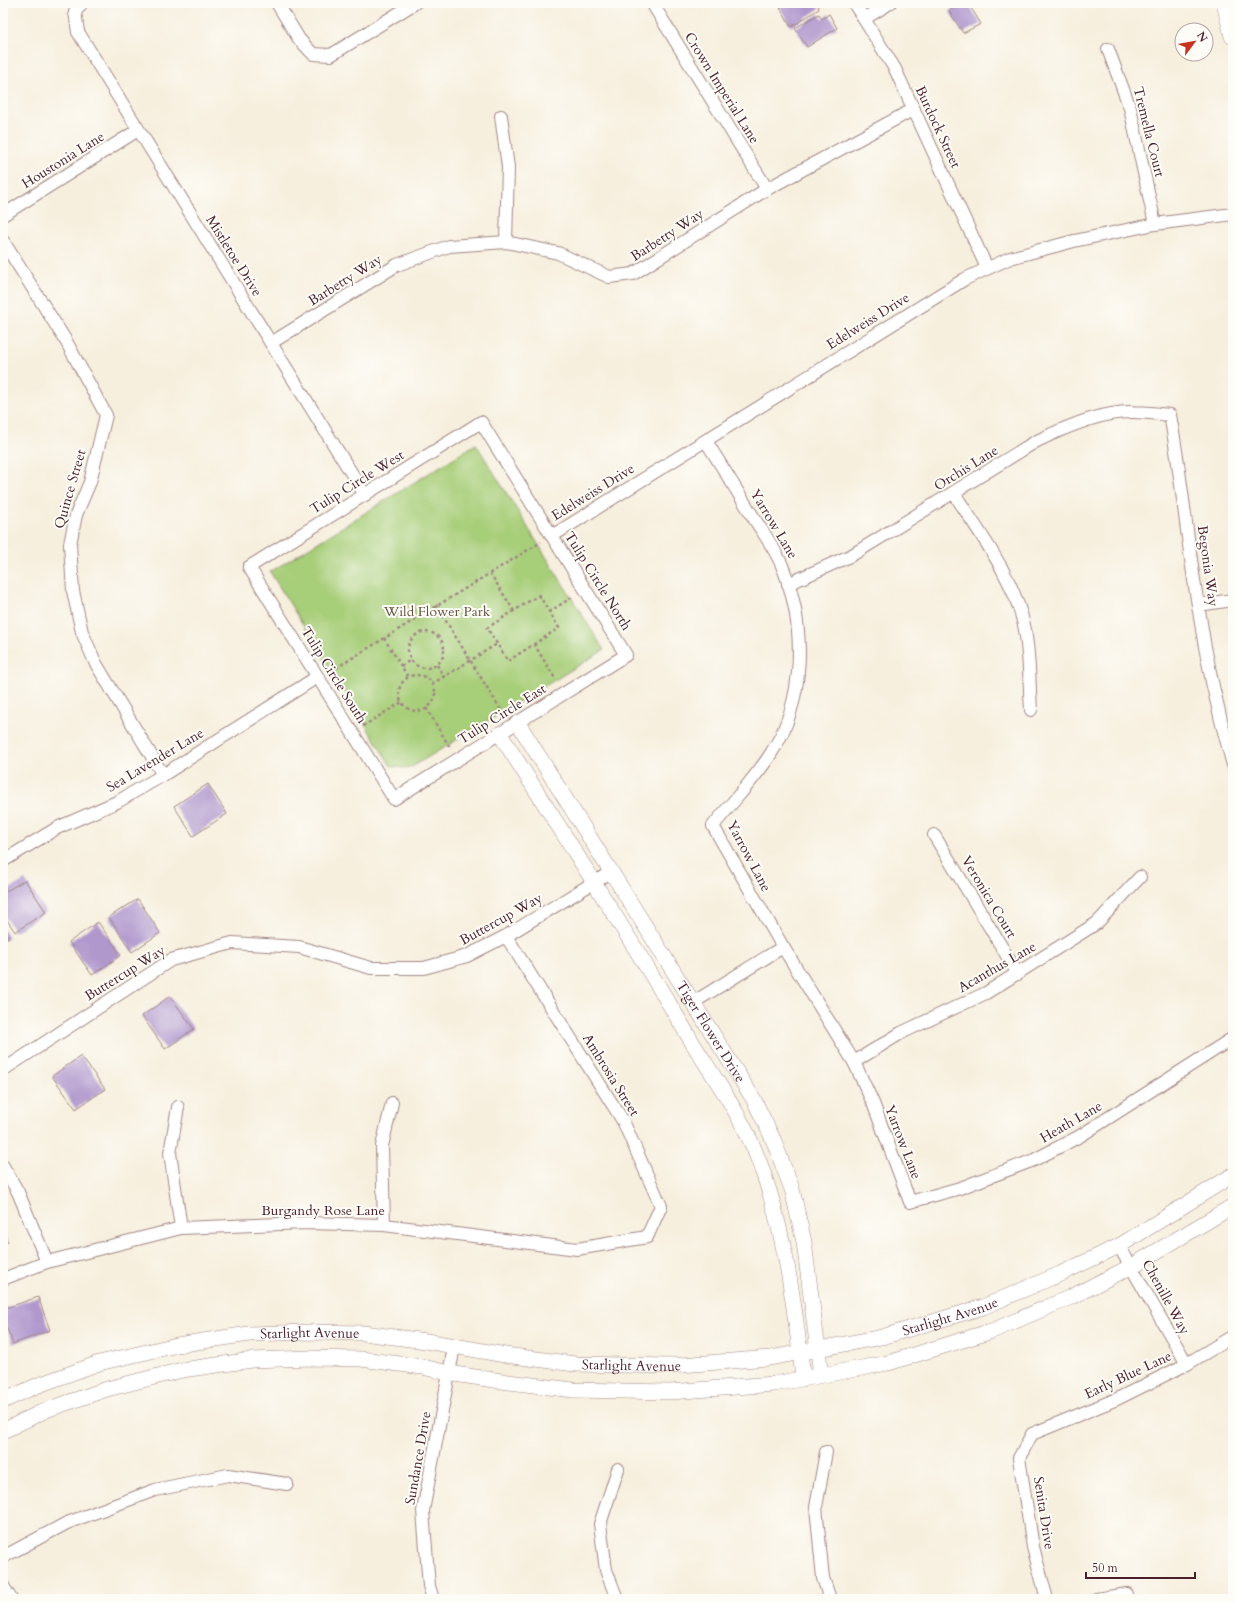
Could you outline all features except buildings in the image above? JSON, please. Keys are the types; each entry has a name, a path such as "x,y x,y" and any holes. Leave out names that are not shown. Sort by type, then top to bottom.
{"main road":[{"path":"1226,3 1233,36"}],"street":[{"name":"Mistletoe Drive","path":"82,3 75,12 78,32 365,495"},
{"path":"277,3 299,39 313,54 331,55 414,3"},
{"name":"Crown Imperial Lane","path":"652,3 767,188"},
{"name":"Burdock Street","path":"854,3 895,69 987,268"},
{"path":"864,19 890,3"},
{"name":"Tremella Court","path":"1108,49 1130,108 1155,224"},
{"name":"Barbetty Way","path":"271,343 397,265 449,246 506,242 558,253 609,277 633,274 767,188 914,109"},
{"path":"501,116 508,167 506,242"},
{"name":"Houstonia Lane","path":"3,215 138,130"},
{"name":"Edelweiss Drive","path":"552,536 965,278 1010,258 1074,241 1155,224 1233,214"},
{"name":"Quince Street","path":"3,241 66,341 106,415 90,482 76,515 70,544 73,591 82,632 95,662 163,775"},
{"name":"Orchis Lane","path":"788,584 852,555 1035,442 1065,428 1108,415 1132,412 1170,415"},
{"name":"Begonia Way","path":"1170,415 1180,467 1198,605 1222,725 1233,765"},
{"name":"Tulip Circle West","path":"249,566 481,422"},
{"name":"Tulip Circle North","path":"481,422 626,655"},
{"name":"Yarrow Lane","path":"706,440 783,567 795,612 799,639 798,676 786,725 771,755 713,826 783,947 854,1062 873,1103 910,1202"},
{"path":"954,493 998,562 1017,604 1024,625 1027,646 1031,710"},
{"name":"Tulip Circle South","path":"249,566 394,799"},
{"path":"1198,605 1233,600"},
{"name":"Tulip Circle East","path":"394,799 626,655"},
{"name":"Sea Lavender Lane","path":"4,857 57,828 116,802 163,775 317,677"},
{"name":"Tiger Flower Drive","path":"510,728 611,872 694,1002 754,1100 773,1139 792,1189 804,1242 821,1374"},
{"name":"Tiger Flower Drive","path":"510,728 593,882 738,1119 755,1151 769,1193 781,1238 795,1313 803,1378"},
{"name":"Veronica Court","path":"934,835 1018,974"},
{"name":"Buttercup Way","path":"3,1070 171,960 232,943 299,947 371,968 424,968 467,956 506,936 611,872"},
{"name":"Acanthus Lane","path":"854,1062 902,1033 986,993 1098,923 1140,877"},
{"name":"Ambrosia Street","path":"506,936 623,1121 661,1206 647,1237"},
{"path":"694,1002 783,947"},
{"name":"Heath Lane","path":"910,1202 960,1188 1034,1160 1080,1136 1233,1038"},
{"path":"384,1225 382,1146 392,1103"},
{"path":"178,1107 170,1152 181,1228"},
{"path":"3,1166 18,1192 47,1262"},
{"name":"Starlight Avenue","path":"3,1401 36,1386 99,1363 177,1344 249,1334 309,1332 363,1333 575,1364 669,1366 770,1358 882,1337 983,1306 1060,1274 1119,1246 1233,1175"},
{"name":"Starlight Avenue","path":"3,1430 46,1410 107,1389 182,1370 252,1360 310,1358 361,1360 422,1367 448,1374 573,1390 670,1392 774,1384 821,1374 888,1363 992,1331 1071,1297 1132,1266 1233,1206"},
{"name":"Burgandy Rose Lane","path":"3,1279 47,1262 181,1228 306,1223 384,1225 576,1249 647,1237"},
{"name":"Chenille Way","path":"1119,1246 1132,1266 1187,1364"},
{"name":"Early Blue Lane","path":"1032,1434 1116,1399 1187,1364 1233,1336"},
{"name":"Sundance Drive","path":"433,1599 429,1586 424,1511 454,1347"},
{"name":"Senita Drive","path":"1032,1434 1019,1458 1033,1547 1047,1599"},
{"path":"826,1452 816,1507 823,1578 830,1599"},
{"path":"617,1599 606,1570 600,1524 618,1469"},
{"path":"3,1557 67,1523 156,1490 228,1475 287,1484"},
{"path":"3,1586 11,1599"},
{"path":"1096,1599 1127,1594"}],"path":[{"path":"331,670 552,536"},
{"path":"490,573 514,611"},
{"path":"549,612 585,589"},
{"path":"539,596 559,628 508,661 487,628 514,611 539,596"},
{"path":"436,605 510,728"},
{"path":"422,632 428,632 439,636 445,648 442,660 437,665 427,669 421,668 411,660 408,650 412,638 422,632"},
{"path":"384,638 408,678"},
{"path":"432,684 497,644"},
{"path":"534,644 556,680"},
{"path":"401,666 411,660"},
{"path":"437,665 444,677"},
{"path":"421,675 432,684 434,699 426,708 414,710 409,709 402,702 399,690 401,684 408,678 421,675"},
{"path":"352,732 402,702"},
{"path":"426,708 457,759"}],"green space":[{"name":"Wild Flower Park","path":"476,444 604,650 412,767 403,768 391,766 270,572"}]}
